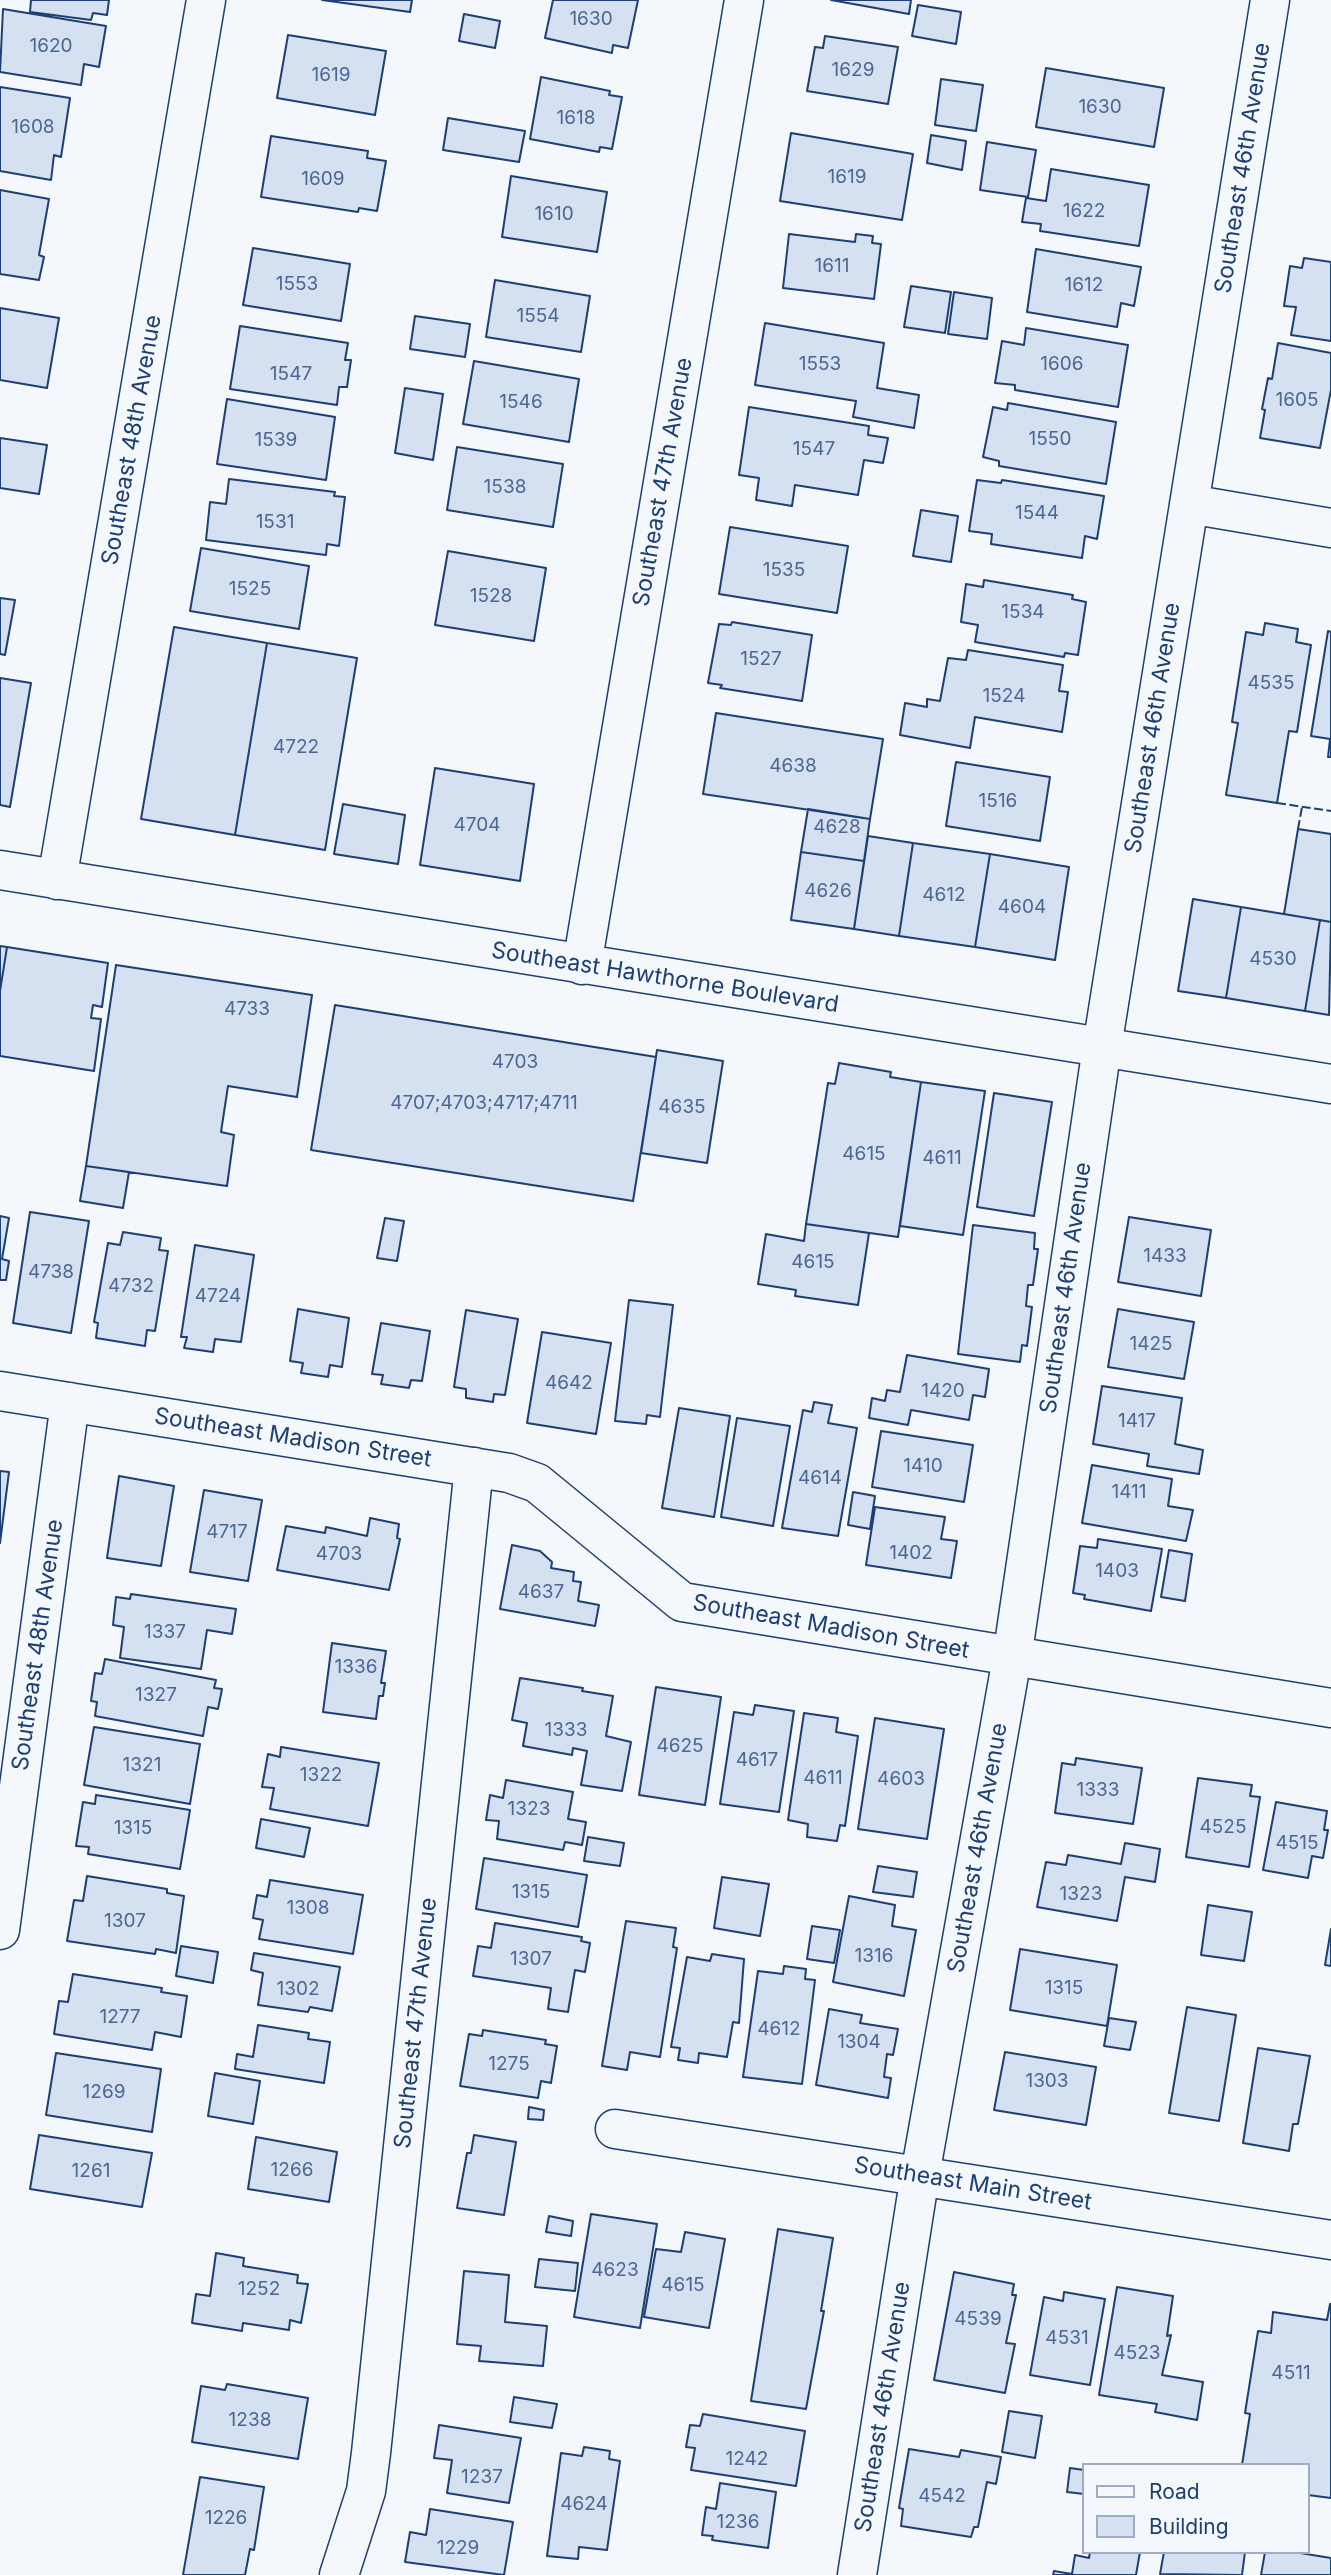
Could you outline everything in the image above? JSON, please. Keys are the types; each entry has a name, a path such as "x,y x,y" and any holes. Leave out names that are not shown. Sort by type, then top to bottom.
{"street":[{"name":"Southeast 48th Avenue","path":"57,880 206,0"},
{"name":"Southeast 47th Avenue","path":"582,965 744,0"},
{"name":"Southeast 46th Avenue","path":"857,2575 920,2175 1012,1657 1102,1047 1270,0"},
{"path":"1189,504 1331,528"},
{"name":"Southeast Hawthorne Boulevard","path":"0,870 1331,1084"},
{"name":"Southeast Madison Street","path":"0,1391 509,1473 537,1483 682,1602 1331,1708"},
{"name":"Southeast 48th Avenue","path":"0,1930 70,1402"},
{"name":"Southeast 47th Avenue","path":"339,2575 360,2514 371,2453 474,1467"},
{"name":"Southeast Main Street","path":"615,2129 1331,2240"}],"building":[{"path":"31,0 109,0 107,15 93,13 91,20 30,12"},
{"path":"322,0 412,0 410,12"},
{"path":"553,0 638,0 628,48 613,45 612,53 545,38"},
{"path":"831,0 911,0 909,14"},
{"path":"918,5 961,12 956,44 912,36"},
{"path":"3,9 106,26 99,67 84,64 81,85 0,72"},
{"path":"464,14 500,21 495,48 459,41"},
{"path":"288,35 386,51 375,115 277,98"},
{"path":"825,36 898,47 888,104 807,91 815,47 823,48"},
{"path":"1046,68 1164,88 1154,147 1036,127"},
{"path":"541,77 610,91 609,95 622,97 612,149 600,147 599,152 530,139"},
{"path":"941,79 983,85 976,131 935,125"},
{"path":"0,87 70,98 61,157 54,155 51,180 0,171"},
{"path":"448,118 525,131 519,162 443,150"},
{"path":"791,133 913,154 902,220 780,201"},
{"path":"931,135 966,141 962,170 927,163"},
{"path":"271,136 368,151 367,158 386,161 377,211 359,208 358,212 261,197"},
{"path":"987,142 1036,150 1028,197 980,190"},
{"path":"1051,169 1149,185 1139,246 1040,231 1041,224 1022,222 1026,198 1046,201"},
{"path":"511,176 607,192 597,252 502,237"},
{"path":"0,190 49,199 39,255 44,257 39,280 0,274"},
{"path":"789,234 855,242 856,234 873,236 872,243 881,244 874,299 783,288"},
{"path":"253,248 350,264 341,321 243,305"},
{"path":"1036,249 1141,267 1134,306 1121,303 1117,327 1027,312"},
{"path":"1304,258 1331,262 1331,341 1291,335 1296,307 1284,306 1290,266 1302,268"},
{"path":"495,280 590,296 581,352 486,337"},
{"path":"911,286 951,292 945,333 904,327"},
{"path":"954,292 992,298 987,339 948,334"},
{"path":"0,308 59,318 47,388 0,380"},
{"path":"415,316 470,324 465,357 410,349"},
{"path":"765,323 884,343 877,388 919,395 914,428 853,417 856,401 755,385"},
{"path":"240,326 348,343 345,360 351,360 347,387 339,387 337,405 230,389"},
{"path":"1026,328 1128,345 1118,407 1015,390 1015,385 995,383 1002,341 1024,345"},
{"path":"1278,343 1331,353 1331,390 1320,448 1260,438 1265,410 1262,409 1268,378 1272,379"},
{"path":"474,361 579,379 569,442 463,424"},
{"path":"405,388 443,394 433,460 395,453"},
{"path":"227,399 335,417 326,480 217,464"},
{"path":"1008,403 1116,422 1106,484 999,466 999,461 983,457 993,407 1007,410"},
{"path":"749,407 869,426 868,435 888,438 883,463 864,460 858,495 795,485 792,506 756,500 759,478 739,475"},
{"path":"0,438 47,445 39,494 0,488"},
{"path":"457,447 563,464 553,527 447,510"},
{"path":"229,479 335,492 334,496 345,497 339,546 327,544 326,555 206,540 210,502 226,504"},
{"path":"977,480 1001,483 1002,480 1104,496 1097,539 1085,536 1082,558 991,544 992,534 969,531"},
{"path":"921,510 958,516 951,562 913,556"},
{"path":"730,527 848,546 837,613 719,594"},
{"path":"201,548 309,566 299,629 190,611"},
{"path":"448,551 546,568 534,641 435,625"},
{"path":"984,580 1073,595 1072,599 1086,602 1078,655 1065,653 1064,657 975,642 978,625 961,622 966,584 983,587"},
{"path":"0,598 15,600 5,655 0,654"},
{"path":"732,622 812,635 802,701 720,688 722,685 708,683 719,624 731,625"},
{"path":"1265,623 1298,629 1296,642 1311,645 1297,732 1289,731 1277,803 1226,795 1238,723 1232,722 1246,632 1263,635"},
{"path":"174,627 267,643 235,835 141,819"},
{"path":"1328,631 1331,632 1331,757 1328,757 1330,739 1311,736"},
{"path":"267,643 357,658 325,850 235,835"},
{"path":"968,650 1063,665 1059,691 1068,692 1062,732 975,717 970,748 900,735 905,703 927,707 927,699 940,701 948,658 966,660"},
{"path":"0,678 31,683 10,807 0,805"},
{"path":"716,713 883,739 870,819 703,794"},
{"path":"956,762 1050,777 1040,841 946,826"},
{"path":"435,768 534,784 520,881 420,865"},
{"path":"343,804 405,815 398,864 334,854"},
{"path":"808,809 870,819 864,861 801,852"},
{"path":"1298,829 1331,834 1331,922 1284,914"},
{"path":"868,836 913,843 899,936 854,929"},
{"path":"913,843 990,854 975,947 899,936"},
{"path":"801,852 864,861 854,929 791,920"},
{"path":"990,854 1069,867 1055,960 975,947"},
{"path":"1193,899 1241,907 1226,998 1178,991"},
{"path":"1241,907 1320,920 1305,1011 1226,998"},
{"path":"1320,920 1331,922 1329,1015 1305,1011"},
{"path":"0,946 7,947 0,991"},
{"path":"7,947 108,963 102,1007 93,1005 91,1018 101,1019 94,1071 0,1056 0,991"},
{"path":"116,965 312,995 297,1097 228,1086 221,1132 234,1135 227,1186 86,1166"},
{"path":"335,1005 656,1057 633,1201 311,1150"},
{"path":"657,1050 723,1061 707,1163 641,1153"},
{"path":"839,1063 891,1072 890,1077 921,1082 898,1237 806,1224 828,1083 835,1084"},
{"path":"921,1082 985,1091 963,1235 900,1226"},
{"path":"994,1093 1052,1102 1034,1216 977,1207"},
{"path":"86,1166 129,1172 123,1208 80,1201"},
{"path":"30,1212 89,1221 71,1333 13,1323"},
{"path":"0,1216 9,1218 2,1259 9,1261 6,1280 0,1280"},
{"path":"1129,1217 1211,1230 1201,1296 1118,1282"},
{"path":"385,1218 404,1221 397,1261 377,1258"},
{"path":"806,1224 869,1233 858,1305 795,1296 796,1290 758,1284 766,1234 804,1241"},
{"path":"973,1225 1035,1233 1034,1249 1038,1249 1033,1285 1028,1285 1026,1306 1032,1307 1027,1346 1022,1345 1020,1362 958,1354"},
{"path":"123,1232 161,1238 159,1250 168,1251 155,1331 147,1330 145,1346 96,1338 98,1323 94,1322 108,1243 120,1245"},
{"path":"195,1245 254,1255 241,1342 215,1339 213,1352 184,1348 187,1337 181,1337"},
{"path":"629,1300 673,1305 660,1417 647,1415 646,1424 615,1421"},
{"path":"298,1309 349,1318 342,1367 330,1365 328,1377 301,1373 303,1363 290,1361"},
{"path":"1118,1309 1194,1322 1184,1379 1108,1367"},
{"path":"466,1310 518,1319 505,1395 494,1394 493,1402 466,1398 466,1389 454,1387"},
{"path":"381,1323 430,1331 422,1381 411,1380 409,1388 381,1384 383,1375 372,1374"},
{"path":"542,1332 611,1343 596,1434 527,1423"},
{"path":"907,1355 989,1369 985,1397 973,1395 969,1420 911,1410 908,1425 869,1418 872,1398 885,1401 887,1390 900,1392"},
{"path":"1102,1386 1182,1398 1175,1444 1203,1450 1199,1474 1147,1466 1149,1454 1093,1444"},
{"path":"814,1402 832,1405 828,1423 857,1428 838,1536 782,1528 803,1410 812,1412"},
{"path":"679,1408 730,1416 714,1517 662,1508"},
{"path":"737,1418 790,1426 773,1526 721,1517"},
{"path":"881,1431 973,1445 964,1502 872,1487"},
{"path":"1092,1465 1172,1479 1168,1506 1193,1510 1186,1541 1082,1523"},
{"path":"0,1471 9,1472 0,1543"},
{"path":"119,1476 174,1486 161,1566 107,1558"},
{"path":"204,1490 262,1500 248,1581 190,1572"},
{"path":"853,1492 875,1496 870,1529 848,1525"},
{"path":"875,1507 945,1517 941,1539 957,1541 951,1578 866,1565"},
{"path":"370,1518 399,1524 397,1538 400,1539 389,1590 277,1570 286,1526 325,1533 326,1527 367,1536"},
{"path":"1098,1539 1162,1549 1151,1611 1084,1599 1085,1595 1073,1593 1080,1546 1097,1548"},
{"path":"512,1545 540,1551 552,1562 551,1568 574,1572 573,1581 581,1582 578,1601 599,1605 595,1626 500,1609"},
{"path":"1169,1550 1192,1554 1185,1601 1161,1597"},
{"path":"131,1594 236,1609 232,1634 207,1630 201,1669 120,1658 124,1627 113,1625 116,1597 130,1599"},
{"path":"332,1643 386,1651 381,1683 385,1683 383,1696 379,1696 376,1719 323,1712"},
{"path":"105,1659 216,1680 214,1688 222,1689 218,1709 208,1707 203,1736 95,1716 97,1702 91,1701 95,1673 102,1674"},
{"path":"520,1678 583,1688 582,1691 613,1696 606,1736 631,1742 622,1791 581,1785 587,1751 573,1748 572,1755 523,1746 527,1723 512,1720"},
{"path":"656,1687 721,1697 705,1805 639,1795"},
{"path":"755,1705 794,1711 779,1812 720,1804 734,1712 753,1715"},
{"path":"804,1713 838,1718 836,1732 858,1736 845,1826 840,1825 837,1841 807,1837 808,1824 788,1820"},
{"path":"875,1718 944,1729 927,1839 858,1829"},
{"path":"94,1727 200,1744 190,1804 84,1785"},
{"path":"281,1747 379,1763 368,1826 270,1809 274,1788 262,1787 268,1754 280,1757"},
{"path":"1076,1758 1142,1768 1133,1824 1055,1813 1062,1763 1075,1765"},
{"path":"1198,1778 1252,1785 1250,1796 1260,1797 1249,1867 1186,1857"},
{"path":"506,1780 573,1792 568,1819 586,1822 582,1845 565,1842 563,1850 497,1839 499,1821 486,1820 490,1795 503,1798"},
{"path":"96,1795 190,1810 180,1869 88,1854 89,1847 76,1846 83,1802 95,1804"},
{"path":"1276,1802 1327,1811 1324,1830 1328,1830 1323,1858 1312,1856 1308,1878 1263,1870"},
{"path":"261,1819 310,1828 304,1857 256,1848"},
{"path":"588,1837 624,1843 620,1866 584,1861"},
{"path":"1125,1843 1160,1849 1155,1882 1125,1877 1117,1921 1037,1907 1046,1862 1066,1865 1068,1855 1121,1864"},
{"path":"484,1858 587,1875 578,1927 476,1909"},
{"path":"878,1866 917,1872 913,1897 873,1892"},
{"path":"87,1876 167,1889 167,1893 184,1896 176,1953 156,1949 155,1954 67,1941 74,1900 83,1901"},
{"path":"722,1877 769,1884 760,1936 714,1928"},
{"path":"270,1880 363,1895 353,1954 259,1939 263,1920 253,1918 257,1895 267,1897"},
{"path":"849,1896 895,1905 892,1926 916,1930 904,1996 833,1982"},
{"path":"1208,1905 1252,1912 1244,1961 1201,1955"},
{"path":"626,1921 676,1928 673,1947 677,1948 660,2057 630,2052 627,2070 602,2066"},
{"path":"495,1923 582,1937 581,1941 590,1943 585,1972 575,1970 568,2012 548,2009 551,1988 473,1976 478,1946 491,1948"},
{"path":"812,1926 840,1930 834,1963 807,1959"},
{"path":"1331,1929 1331,1966 1325,1965"},
{"path":"181,1946 218,1952 213,1983 176,1976"},
{"path":"1020,1949 1117,1965 1107,2026 1010,2010"},
{"path":"254,1953 340,1967 332,2011 310,2007 308,2012 258,2005 263,1973 251,1970"},
{"path":"712,1954 744,1959 739,2023 733,2022 727,2057 699,2053 698,2063 678,2060 680,2048 671,2047 687,1957 710,1961"},
{"path":"784,1966 806,1969 805,1979 815,1980 802,2084 743,2077 758,1971 783,1974"},
{"path":"73,1974 162,1988 161,1992 187,1996 181,2037 155,2032 152,2050 54,2034 59,2001 68,2002"},
{"path":"1187,2007 1236,2015 1219,2121 1169,2113"},
{"path":"829,2009 862,2015 860,2023 898,2029 893,2055 887,2054 884,2077 891,2078 888,2098 816,2085"},
{"path":"1109,2018 1136,2022 1130,2050 1104,2046"},
{"path":"258,2025 309,2033 308,2039 330,2042 324,2083 235,2069 237,2054 253,2057"},
{"path":"483,2030 546,2040 545,2044 557,2046 551,2083 541,2081 538,2098 460,2086 469,2034 482,2036"},
{"path":"1258,2048 1310,2056 1298,2124 1293,2124 1289,2151 1243,2143"},
{"path":"1005,2052 1096,2067 1086,2125 994,2110"},
{"path":"56,2053 161,2069 152,2132 46,2115"},
{"path":"215,2073 260,2081 253,2124 208,2116"},
{"path":"529,2107 544,2110 543,2120 528,2119"},
{"path":"39,2135 152,2153 142,2207 30,2189"},
{"path":"474,2135 516,2142 504,2215 457,2208 467,2153 471,2153"},
{"path":"256,2137 337,2152 329,2202 248,2189"},
{"path":"591,2214 657,2224 640,2328 574,2317"},
{"path":"549,2216 573,2221 571,2236 546,2232"},
{"path":"778,2229 833,2238 821,2311 824,2311 806,2409 751,2401"},
{"path":"685,2232 725,2239 709,2328 644,2317 656,2249 681,2252"},
{"path":"216,2253 244,2258 243,2266 298,2275 297,2283 308,2284 301,2323 290,2320 289,2330 243,2323 242,2331 192,2323 196,2294 210,2296"},
{"path":"539,2259 578,2263 575,2291 535,2287"},
{"path":"464,2271 509,2275 505,2322 547,2326 543,2366 479,2361 481,2346 457,2344"},
{"path":"954,2272 1014,2284 1012,2295 1016,2295 1006,2343 1015,2344 1005,2393 934,2380"},
{"path":"1117,2287 1173,2296 1167,2336 1171,2335 1162,2375 1203,2382 1197,2420 1155,2412 1157,2404 1099,2395"},
{"path":"1064,2292 1105,2299 1090,2385 1030,2375 1044,2297 1063,2301"},
{"path":"1331,2304 1331,2498 1310,2495 1310,2463 1242,2463 1250,2414 1245,2413 1258,2331 1271,2333 1273,2312 1327,2320"},
{"path":"227,2384 308,2398 298,2459 192,2442 201,2386 225,2390"},
{"path":"514,2397 557,2404 552,2428 510,2422"},
{"path":"1009,2411 1042,2416 1035,2458 1002,2452"},
{"path":"703,2414 805,2431 796,2486 691,2470 695,2448 686,2447 690,2425 700,2426"},
{"path":"439,2425 521,2438 509,2503 447,2493 452,2460 434,2458"},
{"path":"584,2447 610,2451 609,2459 620,2461 607,2550 579,2547 578,2559 547,2556 561,2453 582,2456"},
{"path":"909,2449 959,2457 961,2450 1001,2457 996,2484 987,2482 978,2527 974,2527 971,2537 901,2526 903,2509 899,2508"},
{"path":"1070,2468 1082,2470 1082,2494 1067,2492"},
{"path":"200,2477 264,2487 254,2550 250,2549 245,2575 183,2575"},
{"path":"720,2483 776,2492 768,2548 712,2540 713,2536 702,2535 706,2507 716,2509"},
{"path":"430,2509 513,2522 504,2575 405,2562 410,2532 426,2535"},
{"path":"1090,2554 1140,2554 1136,2575 1053,2575 1054,2571 1072,2574 1075,2555 1089,2558"},
{"path":"1164,2554 1245,2554 1242,2575 1160,2574"},
{"path":"1265,2554 1306,2554 1331,2558 1331,2575 1261,2575"}],"fence":[{"path":"1277,803 1331,811"},
{"path":"1298,829 1302,807"}]}
